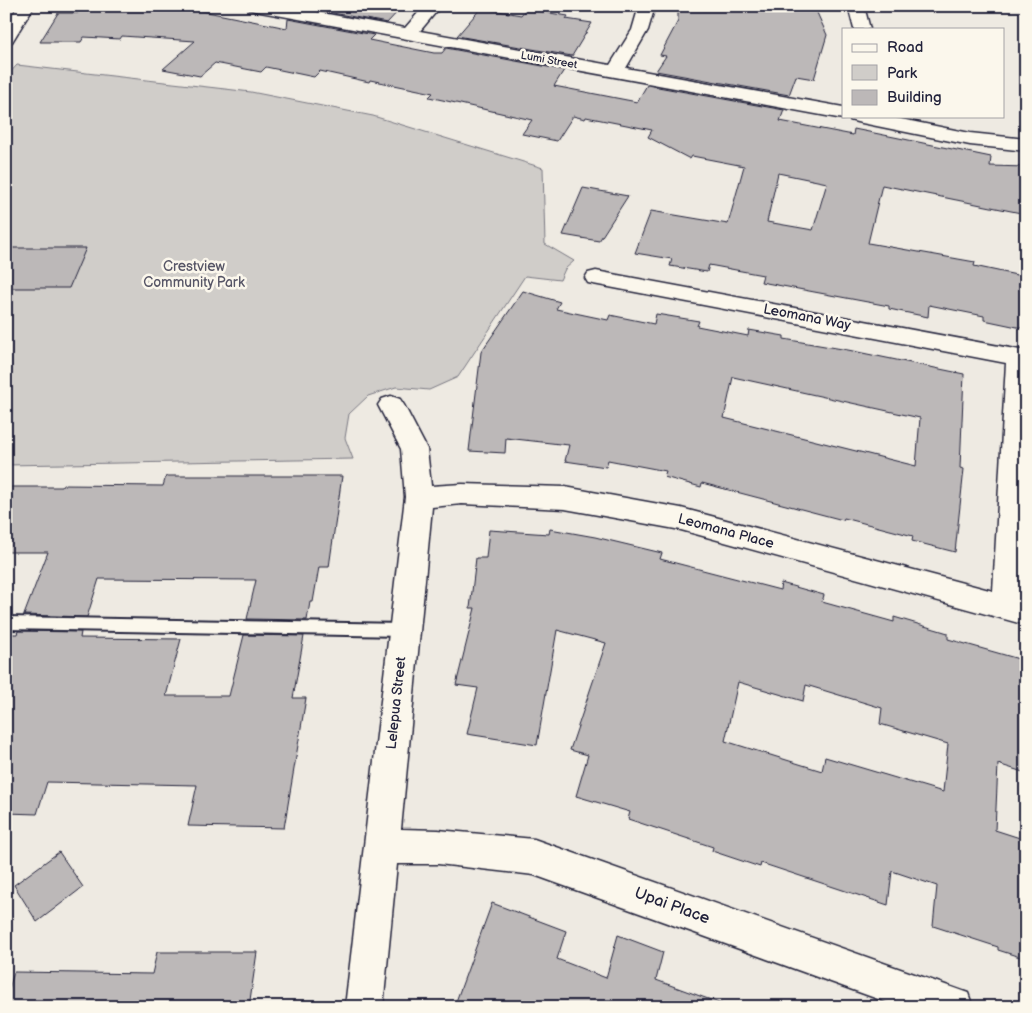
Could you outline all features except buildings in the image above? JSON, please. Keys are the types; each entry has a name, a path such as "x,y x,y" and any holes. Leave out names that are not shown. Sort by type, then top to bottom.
{"street":[{"path":"6,38 26,6"},
{"name":"Lumi Street","path":"255,6 408,35 842,111"},
{"path":"408,35 433,6"},
{"path":"615,72 640,30 647,6"},
{"path":"856,6 862,28"},
{"name":"Lumi Street","path":"875,118 970,138 1026,145"},
{"name":"Leomana Way","path":"596,278 1022,358 1016,609"},
{"name":"Lelepua Street","path":"364,1007 419,497 414,449 390,405"},
{"name":"Leomana Place","path":"419,497 462,494 565,498 681,519 1016,609"},
{"name":"Upai Place","path":"382,846 438,847 534,857 954,1007"}],"lane":[{"path":"6,623 404,630"}],"green space":[{"name":"Crestview Community Park","path":"17,65 251,92 373,116 543,168 545,244 574,261 565,269 560,280 525,276 458,377 429,390 396,387 368,396 349,414 345,438 353,459 6,465 6,77"}]}
